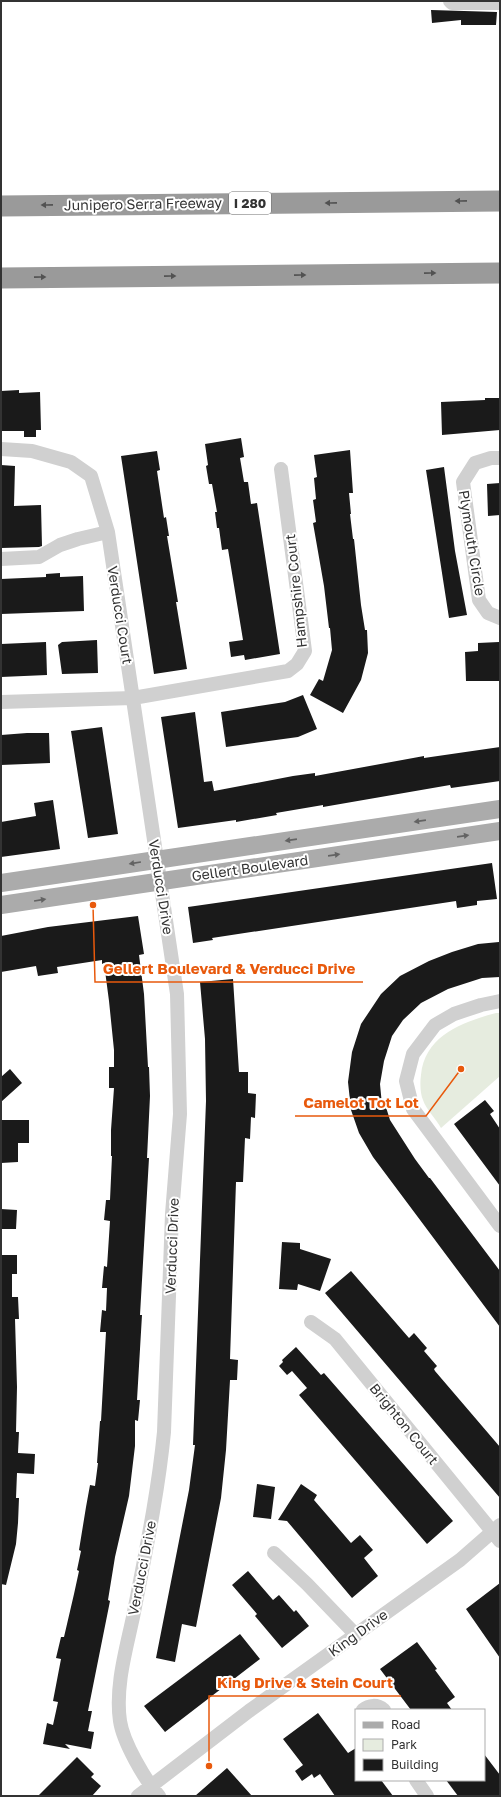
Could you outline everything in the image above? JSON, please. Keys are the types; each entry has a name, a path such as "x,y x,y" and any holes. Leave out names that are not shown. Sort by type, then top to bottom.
{"highway":[{"name":"Junipero Serra Freeway","path":"1,206 500,201"},
{"path":"1,278 500,273"}],"main road":[{"name":"Gellert Boulevard","path":"1,883 500,809"},
{"name":"Gellert Boulevard","path":"1,905 500,831"}],"street":[{"path":"450,1 452,3 500,3"},
{"name":"Verducci Court","path":"1,449 32,451 71,462 91,476 108,532 133,698"},
{"name":"Plymouth Circle","path":"500,458 491,458 475,463 463,482 479,600 488,613 500,618"},
{"name":"Hampshire Court","path":"1,702 133,698 288,671 297,664 305,651 281,469"},
{"path":"1,559 39,557 60,545 108,532"},
{"name":"Verducci Drive","path":"133,698 177,994 180,1114 172,1214 166,1405 162,1459 122,1672 119,1709 123,1734 154,1791"},
{"path":"500,1001 481,1005 454,1014 435,1025 413,1054 406,1081 413,1109 500,1226"},
{"name":"Brighton Court","path":"311,1322 335,1339 497,1533"},
{"name":"King Drive","path":"138,1796 154,1791 249,1711 497,1533"},
{"path":"274,1553 308,1584 356,1635"},
{"path":"365,1709 370,1706 376,1706 382,1709"},
{"path":"417,1781 427,1796"}],"green space":[{"path":"500,1013 500,1076 441,1128 426,1107 422,1097 420,1081 424,1061 438,1040 448,1032 471,1021"}],"building":[{"path":"431,10 497,12 496,25 461,25 461,20 432,23"},
{"path":"19,390 19,393 40,392 41,430 36,430 36,437 24,437 24,431 1,431 1,391"},
{"path":"485,398 500,398 500,430 442,435 441,402 485,400"},
{"path":"241,438 244,457 240,458 244,482 248,482 251,504 257,503 280,654 245,660 244,655 231,657 229,642 243,640 228,549 222,550 219,528 217,528 215,512 217,512 212,484 209,484 205,444"},
{"path":"350,450 353,493 349,493 350,514 361,605 365,630 367,630 368,653 361,680 343,713 310,695 319,679 323,681 332,650 324,586 313,523 316,522 313,500 316,499 314,478 317,477 314,455"},
{"path":"157,451 160,470 157,471 164,518 166,517 169,536 167,536 187,669 154,674 121,456"},
{"path":"1,465 15,466 14,506 41,505 42,546 1,548"},
{"path":"444,467 455,551 467,615 449,618 426,470"},
{"path":"500,483 500,515 488,516 487,484"},
{"path":"60,573 60,577 83,576 84,611 1,614 1,579 46,577 46,574"},
{"path":"97,640 98,673 62,674 58,645 62,642"},
{"path":"46,642 47,675 1,677 1,644"},
{"path":"499,642 500,681 466,681 465,652 478,651 478,643"},
{"path":"303,695 317,729 298,737 226,747 221,712 285,702"},
{"path":"195,712 204,782 212,781 214,791 293,776 315,773 315,776 424,756 424,758 500,747 500,781 451,788 450,785 323,807 323,805 276,813 277,815 236,822 236,820 178,828 161,717"},
{"path":"102,727 118,834 88,838 71,731"},
{"path":"49,733 50,763 1,765 1,735"},
{"path":"53,800 60,849 1,857 1,822 36,816 34,803"},
{"path":"492,863 497,899 477,901 477,905 457,908 456,901 212,938 213,940 193,943 188,907"},
{"path":"138,916 144,954 139,955 144,994 150,1096 147,1158 149,1158 140,1315 142,1315 137,1400 140,1400 138,1421 135,1420 135,1446 129,1496 115,1557 108,1600 110,1601 88,1711 92,1711 88,1731 94,1732 91,1749 65,1744 70,1749 43,1744 47,1723 53,1725 58,1702 53,1701 61,1659 56,1658 61,1637 64,1637 79,1571 77,1570 81,1551 79,1550 86,1507 90,1485 95,1486 98,1463 106,1332 100,1332 102,1310 106,1311 107,1288 102,1288 104,1266 107,1267 110,1221 104,1220 106,1200 110,1200 112,1156 111,1130 114,1088 109,1088 109,1067 114,1067 114,1050 104,963 102,964 102,960 57,967 58,973 38,976 36,966 1,972 1,936 48,927"},
{"path":"499,942 500,977 482,978 448,989 421,1003 403,1020 392,1036 384,1061 380,1084 382,1105 385,1104 390,1120 415,1159 500,1271 500,1327 373,1157 359,1133 351,1110 348,1082 352,1052 361,1024 381,994 400,976 429,961 452,952 478,944"},
{"path":"233,979 239,1072 248,1072 248,1093 256,1094 255,1118 251,1117 250,1139 245,1138 243,1182 236,1182 230,1359 238,1360 237,1380 230,1380 226,1450 221,1498 196,1627 182,1624 175,1662 156,1658 189,1490 195,1445 193,1445 206,1101 205,1039 200,982"},
{"path":"10,1069 22,1083 1,1102 1,1077"},
{"path":"485,1100 494,1111 490,1114 500,1129 500,1186 454,1124"},
{"path":"1,1120 29,1120 29,1143 18,1143 18,1162 1,1163"},
{"path":"1,1209 17,1210 16,1229 1,1229"},
{"path":"282,1242 300,1243 300,1249 331,1259 320,1291 298,1284 297,1290 279,1289"},
{"path":"1,1255 17,1255 17,1274 12,1274 12,1297 18,1297 19,1319 15,1319 17,1387 16,1432 19,1432 18,1453 35,1454 34,1474 17,1473 16,1498 19,1498 16,1544 6,1585 1,1584"},
{"path":"351,1271 409,1338 414,1333 427,1348 424,1351 437,1366 434,1369 435,1371 500,1447 500,1498 325,1293"},
{"path":"296,1347 321,1375 324,1373 453,1521 427,1544 299,1395 307,1388 292,1371 287,1375 279,1366 283,1362 282,1360"},
{"path":"257,1484 275,1487 271,1519 253,1517"},
{"path":"301,1484 317,1495 314,1500 351,1543 360,1535 373,1550 364,1558 378,1576 352,1598 287,1521 278,1520"},
{"path":"248,1571 273,1600 279,1595 294,1612 296,1610 309,1626 282,1648 255,1616 257,1614 232,1585"},
{"path":"500,1583 500,1658 466,1609"},
{"path":"240,1634 260,1659 165,1732 144,1706"},
{"path":"417,1642 455,1697 447,1703 451,1709 410,1709 380,1669"},
{"path":"318,1713 348,1753 355,1749 355,1781 382,1781 393,1796 335,1796 320,1774 314,1778 312,1774 302,1781 295,1771 303,1765 283,1739"},
{"path":"485,1755 500,1775 500,1796 458,1796 447,1781 485,1781"},
{"path":"77,1757 94,1774 91,1777 101,1786 92,1796 38,1796"},
{"path":"227,1768 252,1796 195,1796"}],"place":[{"name":"Gellert Boulevard & Verducci Drive","path":"93,905"},
{"name":"Camelot Tot Lot","path":"461,1069"},
{"name":"King Drive & Stein Court","path":"209,1766"}]}
